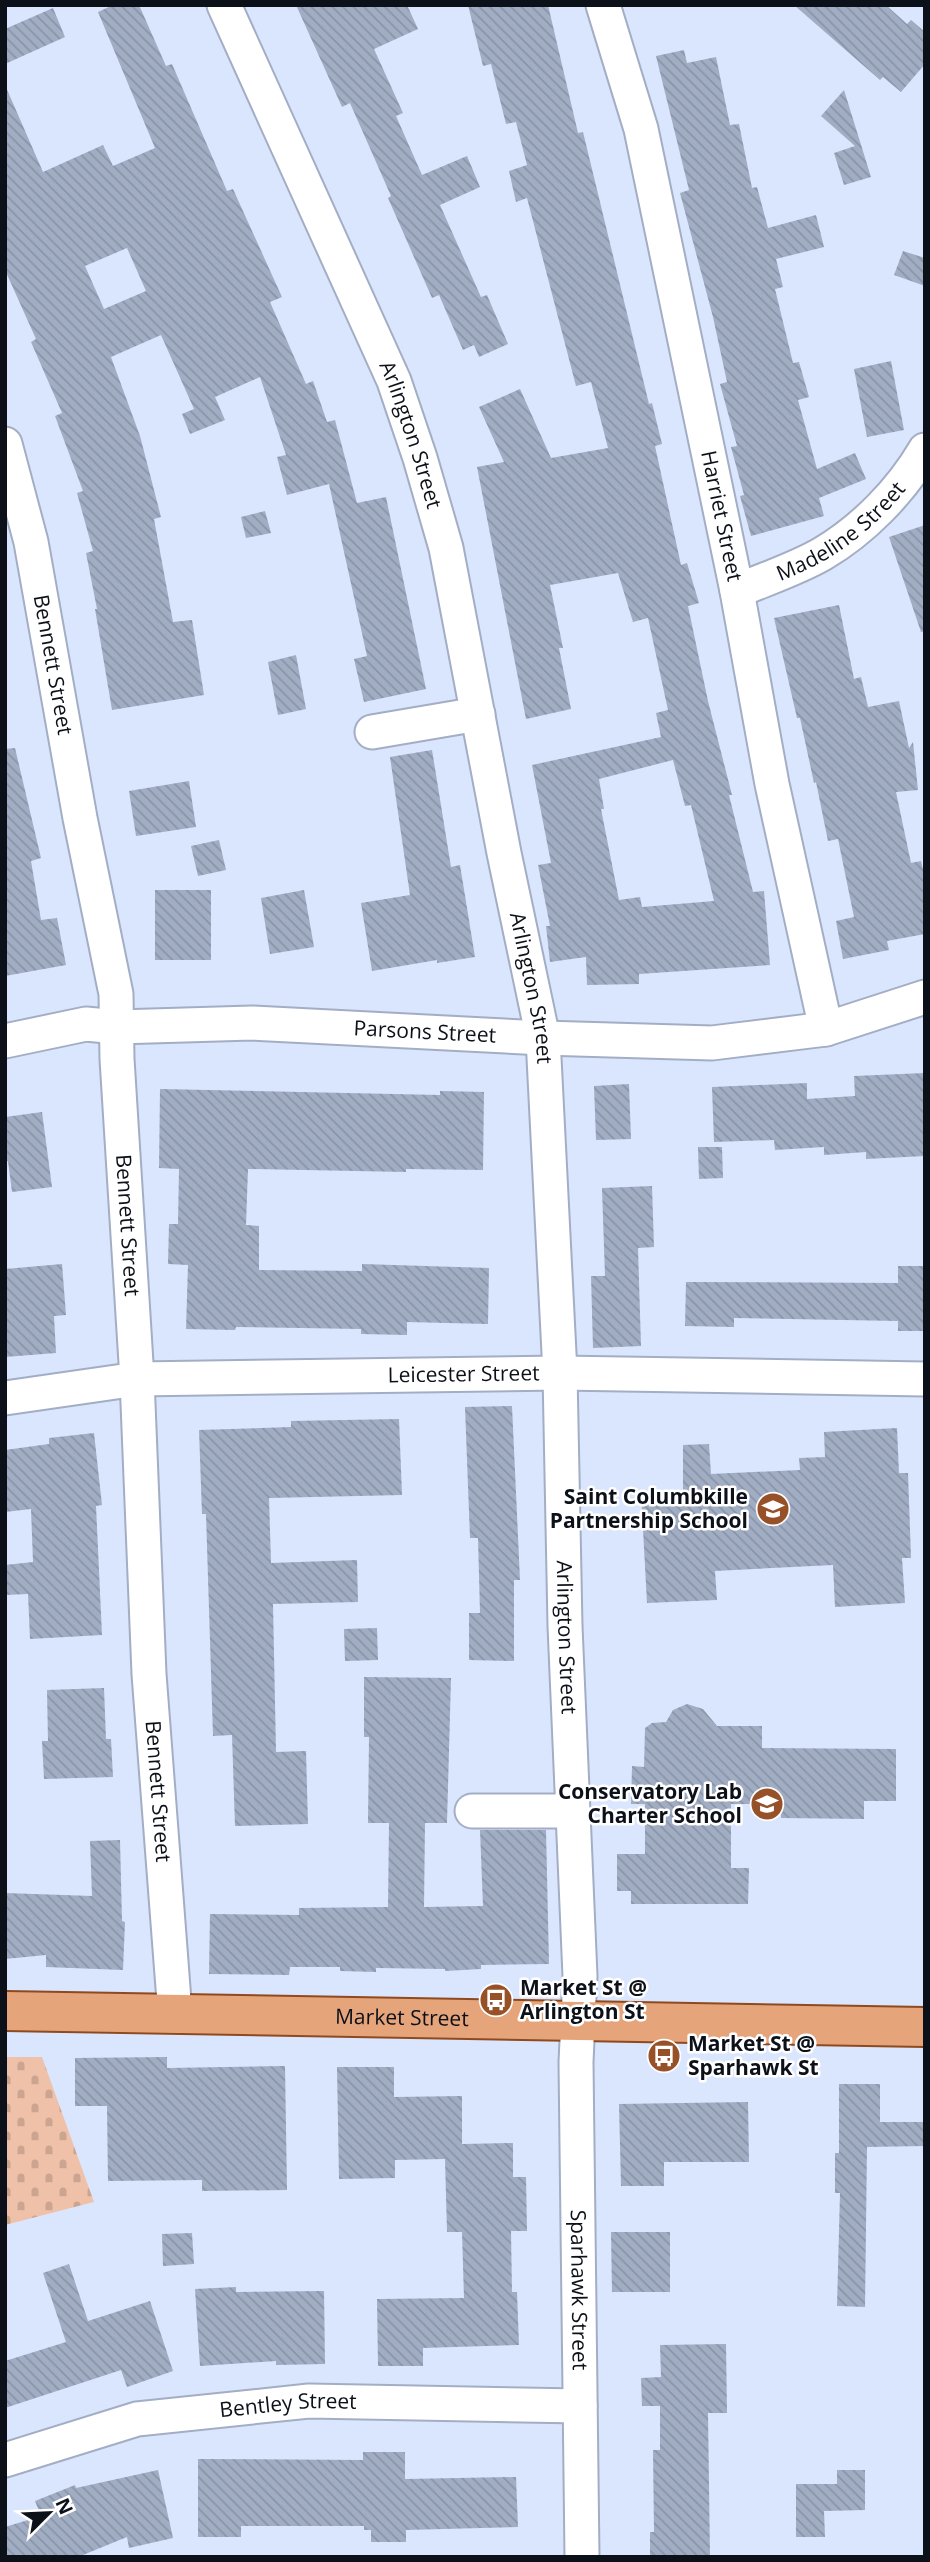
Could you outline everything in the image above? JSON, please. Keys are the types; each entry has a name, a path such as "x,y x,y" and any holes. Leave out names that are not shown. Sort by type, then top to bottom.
{"main road":[{"name":"Market Street","path":"5,2011 925,2027"}],"street":[{"name":"Arlington Street","path":"224,5 394,381 446,548 504,853 543,1038 560,1373 571,1811 580,1976 578,2022"},
{"name":"Harriet Street","path":"603,5 642,129 737,591 772,785 826,1029"},
{"name":"Bennett Street","path":"5,444 32,542 80,818 113,979 137,1379 149,1674 175,2014"},
{"name":"Madeline Street","path":"737,591 822,554 867,522 916,465 925,450"},
{"path":"372,732 478,714"},
{"name":"Parsons Street","path":"5,1041 86,1024 117,1027 253,1023 543,1038 712,1043 826,1029 925,997"},
{"name":"Leicester Street","path":"5,1398 137,1379 560,1373 925,1379"},
{"path":"472,1811 571,1811"},
{"name":"Sparhawk Street","path":"578,2022 576,2069 582,2557"},
{"name":"Bentley Street","path":"5,2460 137,2419 309,2401 580,2406"}],"green space":[{"path":"5,2057 42,2057 94,2202 5,2225"}],"building":[{"path":"113,5 139,5 166,66 172,64 227,191 233,189 282,297 270,302 306,384 313,381 327,422 335,420 357,503 386,497 426,689 364,702 354,659 367,656 329,484 287,495 277,457 286,455 260,377 215,397 225,420 190,434 182,414 194,409 161,335 111,357 140,436 161,517 154,519 173,622 192,620 204,695 112,710 86,553 93,551 77,493 83,491 55,416 62,413 31,342 36,339 5,270 5,85 43,172 103,145 113,166 155,148 98,12","holes":["127,248 146,291 104,309 85,266"]},
{"path":"296,5 407,5 418,29 374,49 403,113 396,116 422,175 467,156 480,187 440,205 481,297 487,295 508,344 479,357 474,345 463,350 439,295 432,298 350,103 342,107"},
{"path":"468,5 548,5 578,133 583,132 649,404 652,403 662,444 655,446 681,565 687,563 699,603 688,606 753,892 764,891 770,965 639,974 639,984 587,985 586,957 550,962 546,926 550,926 538,865 551,863 532,765 661,737 656,713 668,710 648,618 633,622 618,573 550,585 563,648 559,648 571,709 526,719 477,467 504,462 479,407 520,389 551,458 608,448 591,382 576,386 527,198 516,202 509,171 527,165 516,122 506,124 491,64 483,66","holes":["673,760 685,806 691,805 714,901 642,907 640,897 619,900 601,809 604,809 599,779"]},
{"path":"794,5 886,5 907,24 911,20 925,32 925,64 901,92 883,77 880,80"},
{"path":"53,8 65,37 5,64 5,29"},
{"path":"684,50 687,63 716,57 730,125 739,124 752,188 757,187 768,228 816,215 824,247 776,259 783,287 775,289 793,363 799,362 809,397 798,400 817,469 855,453 866,479 819,498 824,516 751,536 740,496 744,495 731,447 737,446 720,384 727,382 713,317 680,193 689,190 656,56"},
{"path":"844,90 871,177 844,185 834,153 855,146 821,116"},
{"path":"903,251 925,258 925,286 894,275"},
{"path":"891,361 904,430 867,437 854,369"},
{"path":"265,511 271,533 246,538 241,517"},
{"path":"925,525 925,631 921,632 889,537"},
{"path":"839,605 854,679 861,677 868,707 899,701 909,748 913,742 918,790 896,792 911,863 921,861 925,878 925,934 887,941 889,950 843,959 836,921 854,917 838,839 828,841 816,782 814,783 800,718 797,718 774,618"},
{"path":"296,655 306,709 278,715 268,662"},
{"path":"15,748 41,858 31,861 41,920 57,918 66,965 5,976 5,749"},
{"path":"432,750 451,867 460,865 475,957 437,963 437,960 372,971 361,903 410,895 390,757"},
{"path":"189,781 196,827 136,836 129,791"},
{"path":"219,840 226,870 198,876 191,846"},
{"path":"155,890 211,890 211,960 155,960"},
{"path":"304,890 314,947 270,954 261,898"},
{"path":"925,1073 925,1156 866,1159 866,1152 824,1155 824,1147 775,1150 774,1140 714,1142 712,1087 807,1083 807,1099 855,1096 854,1076"},
{"path":"629,1084 631,1139 596,1140 594,1086"},
{"path":"160,1089 440,1095 440,1091 484,1092 483,1170 406,1169 406,1172 248,1169 246,1225 259,1226 259,1270 362,1271 362,1264 489,1268 488,1324 407,1322 407,1335 361,1334 361,1329 186,1329 188,1265 168,1264 169,1224 178,1224 179,1169 159,1168"},
{"path":"42,1112 52,1187 12,1192 8,1161 5,1162 5,1117"},
{"path":"698,1147 722,1147 723,1178 699,1179"},
{"path":"652,1186 654,1247 638,1248 641,1346 593,1348 591,1276 605,1276 602,1188"},
{"path":"62,1264 66,1315 54,1316 56,1353 5,1357 5,1269"},
{"path":"898,1266 925,1266 925,1331 898,1331 898,1321 734,1318 734,1327 685,1326 686,1282 898,1283"},
{"path":"512,1406 520,1580 514,1580 514,1661 469,1660 469,1613 480,1613 478,1538 470,1538 465,1407"},
{"path":"399,1419 402,1495 269,1498 271,1563 357,1560 358,1602 273,1604 276,1752 306,1751 308,1824 235,1826 232,1735 213,1736 206,1514 202,1514 199,1430 291,1427 291,1421"},
{"path":"897,1428 899,1473 908,1473 911,1558 902,1558 905,1603 835,1607 833,1565 715,1571 717,1600 647,1603 641,1492 683,1492 683,1445 709,1444 711,1474 800,1470 799,1458 825,1457 824,1432"},
{"path":"94,1433 102,1505 96,1506 102,1635 30,1639 28,1594 5,1595 5,1565 33,1562 31,1509 5,1512 5,1450 49,1444 49,1438"},
{"path":"377,1628 378,1660 345,1661 344,1629"},
{"path":"364,1677 451,1678 447,1823 425,1823 424,1907 483,1906 480,1830 546,1830 549,1964 481,1965 481,1969 445,1971 376,1968 376,1972 340,1971 340,1967 290,1967 289,1975 209,1974 210,1914 299,1915 299,1908 388,1907 389,1823 368,1823 369,1737 364,1737"},
{"path":"104,1688 106,1739 111,1739 113,1777 44,1779 42,1741 48,1741 47,1690"},
{"name":"Conservatory Lab Charter School","path":"687,1704 703,1709 717,1726 762,1726 762,1748 896,1749 896,1801 864,1801 864,1819 781,1818 781,1804 731,1804 731,1868 749,1868 748,1904 631,1904 631,1891 617,1891 617,1854 645,1854 645,1804 631,1804 632,1766 644,1767 645,1728 652,1723 666,1722 673,1710"},
{"path":"120,1840 122,1921 125,1922 123,1970 46,1967 46,1955 5,1959 5,1893 92,1896 90,1841"},
{"path":"167,2057 167,2068 285,2066 287,2190 202,2191 202,2180 108,2181 107,2106 75,2106 75,2058"},
{"path":"337,2067 394,2067 394,2097 462,2096 462,2144 513,2143 513,2177 526,2177 527,2231 511,2231 512,2292 517,2292 519,2345 423,2348 423,2366 378,2366 377,2299 464,2298 462,2232 447,2232 445,2159 395,2160 395,2178 339,2179"},
{"path":"839,2084 880,2084 880,2122 925,2122 925,2146 867,2147 865,2307 837,2306 840,2193 835,2193 835,2153 839,2153"},
{"path":"748,2102 749,2162 664,2162 664,2186 621,2186 619,2104"},
{"path":"611,2232 670,2232 670,2292 612,2292"},
{"path":"192,2233 194,2264 163,2266 162,2234"},
{"path":"69,2264 88,2321 150,2301 173,2371 127,2387 121,2370 5,2408 5,2361 66,2342 43,2273"},
{"path":"236,2287 236,2292 324,2291 325,2364 276,2365 276,2361 200,2366 195,2289"},
{"path":"726,2344 727,2413 708,2413 710,2557 650,2557 650,2532 654,2532 653,2450 660,2450 660,2406 642,2406 641,2378 661,2377 660,2345"},
{"path":"363,2452 405,2452 405,2479 516,2477 518,2527 406,2530 406,2542 371,2542 371,2530 364,2530 364,2526 241,2526 241,2537 198,2537 198,2459 363,2460"},
{"path":"158,2470 173,2538 129,2548 127,2537 78,2557 5,2557 5,2527 41,2516 35,2501 75,2485 76,2488"},
{"path":"837,2470 865,2470 865,2510 824,2511 825,2537 796,2537 796,2484 837,2484"}],"place":[{"name":"Saint Columbkille Partnership School","path":"773,1509"},
{"name":"Conservatory Lab Charter School","path":"767,1804"},
{"name":"Market St @ Arlington St","path":"496,2000"},
{"name":"Market St @ Sparhawk St","path":"664,2056"}]}
